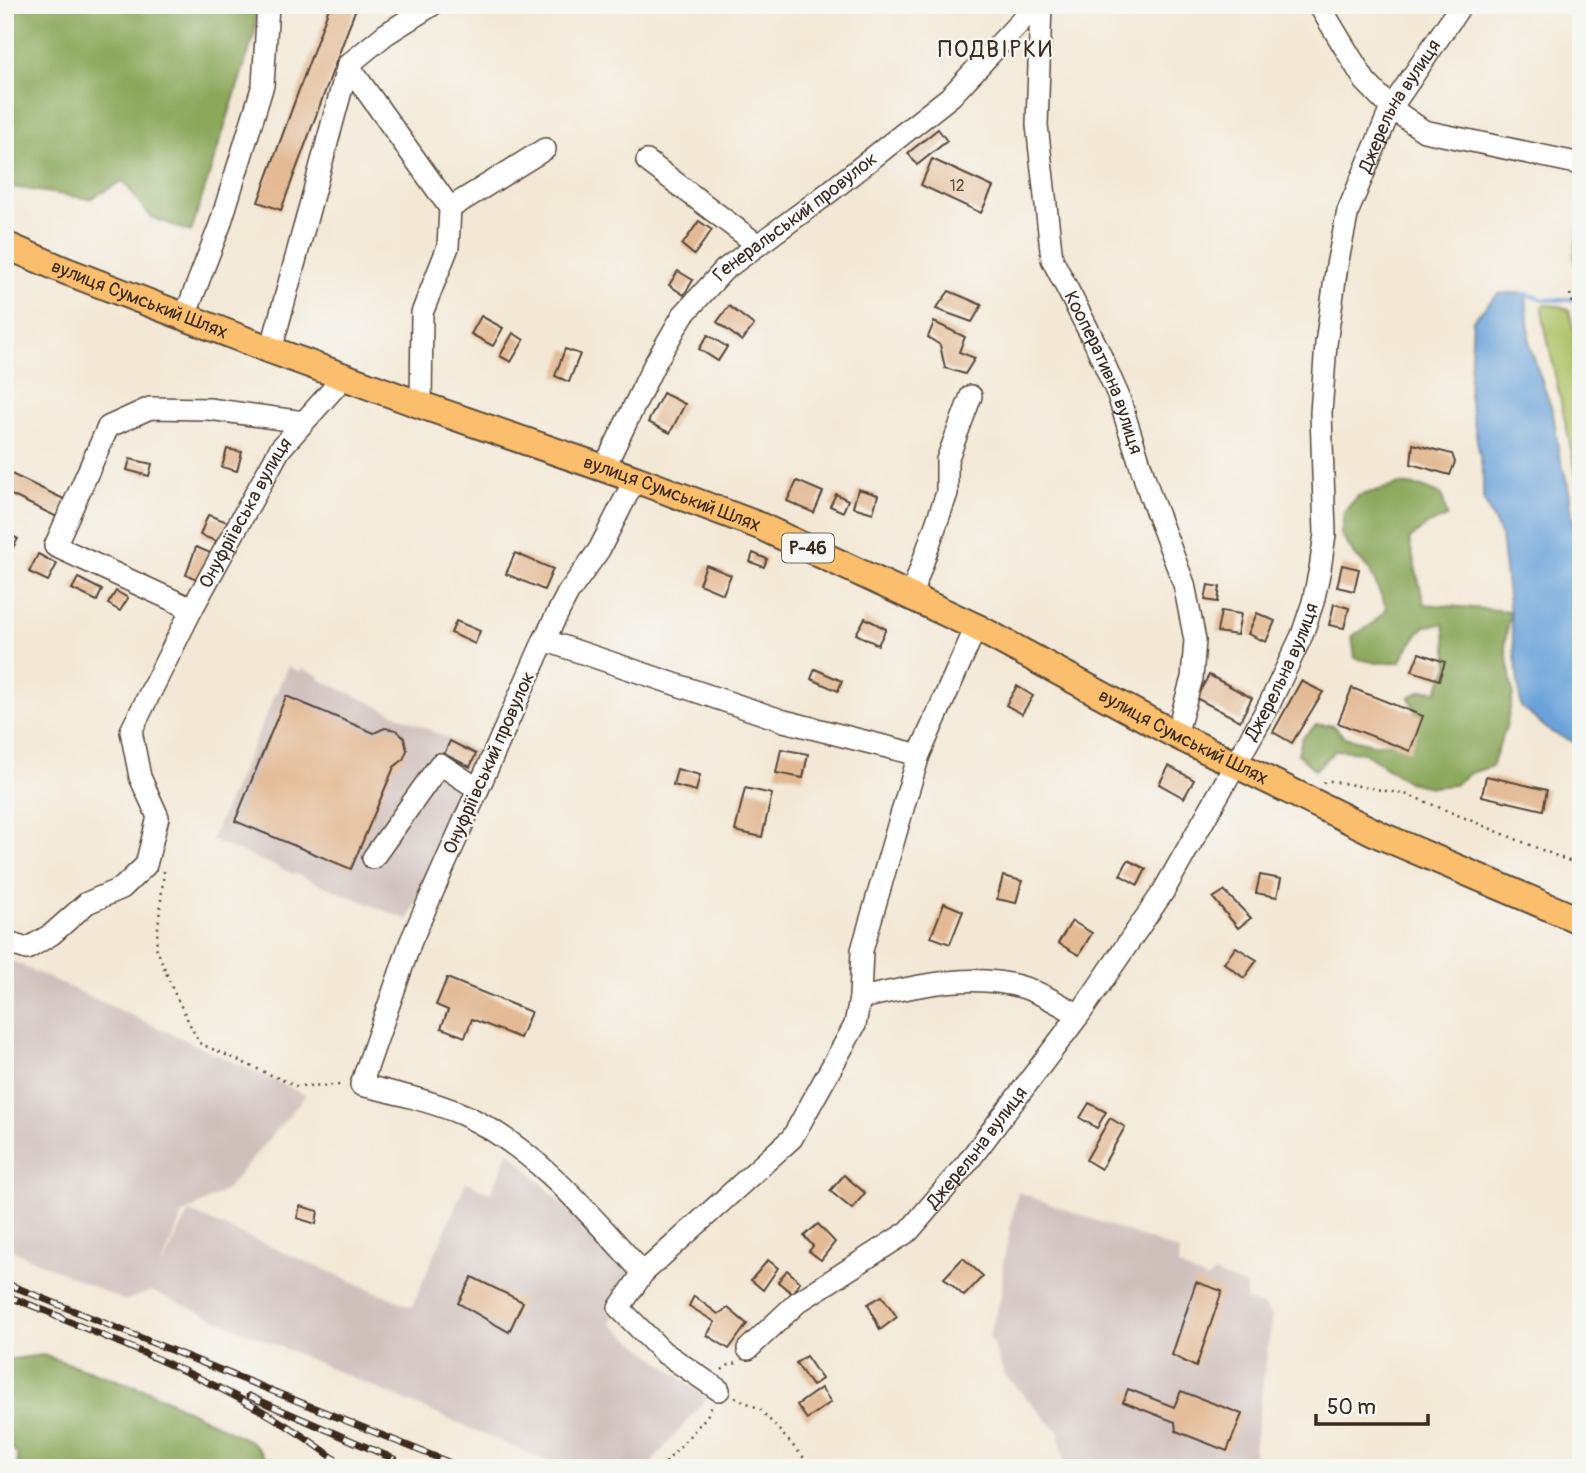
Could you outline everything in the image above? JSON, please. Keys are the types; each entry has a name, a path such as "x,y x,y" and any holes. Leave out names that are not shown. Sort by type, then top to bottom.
{"main road":[{"name":"вулиця Сумський Шлях","path":"5,245 271,350 760,526 976,627 1236,766 1382,836 1581,921"}],"street":[{"path":"185,316 220,225 263,86 268,5"},
{"path":"271,350 348,65 386,34 432,5"},
{"name":"Генеральський провулок","path":"604,468 654,365 683,315 724,270 823,197 951,96 1039,5"},
{"name":"Кооперативна вулиця","path":"1039,5 1037,125 1052,259 1095,343 1118,396 1150,495 1184,584 1195,640 1192,678 1175,735"},
{"path":"1319,5 1365,81 1391,108 1424,131 1581,164"},
{"name":"Джерельна вулиця","path":"748,1349 798,1302 909,1231 967,1163 1079,1015 1163,892 1268,707 1302,635 1313,602 1325,534 1321,413 1326,344 1348,211 1391,108 1461,5"},
{"path":"348,65 450,208 448,247 422,313 421,405"},
{"path":"450,208 545,149"},
{"path":"647,161 758,245"},
{"name":"Онуфріївська вулиця","path":"5,942 27,949 52,934 87,903 122,888 146,865 158,817 140,776 131,731 192,609 280,449 344,377"},
{"path":"911,596 947,493 947,460 971,396"},
{"name":"Онуфріївська вулиця","path":"192,609 55,547 108,427 150,408 209,409 304,422"},
{"name":"Онуфріївський провулок","path":"361,1085 411,941 474,786 568,593 599,550 635,479"},
{"path":"719,1390 663,1352 619,1308 643,1273 792,1138 855,1026 860,998 862,950 875,899 919,755 976,627"},
{"path":"544,640 784,721 919,755"},
{"path":"373,859 440,764 474,786"},
{"path":"860,998 960,980 994,980 1028,989 1079,1015"},
{"path":"361,1085 393,1092 463,1115 500,1136 570,1194 643,1273"}],"path":[{"path":"1570,294 1581,332"},
{"path":"1301,796 1311,785 1331,781 1409,795 1581,866"},
{"path":"164,869 156,947 199,1043 296,1086 361,1085"},
{"path":"661,1468 707,1416 723,1380 722,1371 729,1365 740,1362 748,1349"},
{"path":"719,1390 760,1409 813,1468"}],"shaded area":[{"path":"288,666 300,672 302,669 320,676 319,679 484,755 408,920 211,840"},
{"path":"5,958 306,1095 226,1190 183,1214 159,1272 189,1212 412,1307 466,1182 491,1193 509,1151 630,1272 610,1323 707,1398 647,1468 562,1468 151,1291 125,1301 5,1247"},
{"path":"1018,1192 1179,1251 1178,1266 1208,1280 1214,1273 1246,1286 1246,1301 1263,1306 1272,1316 1254,1450 1254,1468 1064,1468 1059,1433 1004,1374 989,1335 1002,1294 1003,1263"}],"green space":[{"path":"5,5 256,5 255,32 191,232 151,217 123,181 90,199 5,186"},
{"path":"1581,217 1581,292 1574,256"},
{"path":"1581,292 1581,325 1574,296"},
{"path":"1545,305 1569,310 1581,363 1581,496 1544,323 1542,307"},
{"path":"1400,484 1422,487 1442,495 1447,517 1426,525 1409,540 1424,604 1510,611 1505,643 1513,694 1506,727 1492,766 1468,774 1454,785 1431,787 1408,782 1363,752 1336,750 1315,770 1298,754 1302,738 1316,725 1332,725 1345,737 1373,744 1401,744 1416,712 1409,697 1423,690 1437,691 1449,666 1444,624 1425,626 1400,662 1377,663 1355,658 1352,636 1371,625 1387,609 1369,569 1353,553 1341,534 1344,512 1358,496"},
{"path":"43,1355 149,1391 252,1442 274,1468 18,1468 17,1454 5,1439 5,1360"}],"water":[{"path":"1498,294 1526,294 1530,347 1553,413 1574,528 1581,547 1581,745 1551,732 1521,707 1501,536 1483,498 1483,473 1469,396 1473,320"}],"building":[{"path":"330,5 349,5 356,8 281,210 258,202"},
{"path":"938,129 947,141 917,165 908,153"},
{"path":"932,159 993,187 981,213 921,185"},
{"path":"699,221 712,230 694,255 682,245"},
{"path":"678,271 693,280 684,295 669,285"},
{"path":"949,291 982,305 972,322 936,309"},
{"path":"729,306 754,325 742,341 717,322"},
{"path":"481,316 503,328 493,346 471,334"},
{"path":"934,322 965,337 959,352 975,358 965,374 945,368 940,345 928,337"},
{"path":"513,333 524,340 511,362 500,356"},
{"path":"708,335 727,347 718,361 699,349"},
{"path":"565,349 580,354 569,382 555,376"},
{"path":"663,393 685,404 670,433 648,422"},
{"path":"1413,444 1452,454 1455,462 1450,475 1411,464"},
{"path":"227,449 242,452 237,471 222,467"},
{"path":"130,459 152,464 149,476 127,470"},
{"path":"5,471 66,500 57,517 5,492"},
{"path":"797,481 823,492 814,513 787,501"},
{"path":"858,489 878,495 873,513 853,507"},
{"path":"836,494 848,500 843,512 830,506"},
{"path":"208,515 228,522 221,543 200,535"},
{"path":"5,532 18,539 7,558 5,557"},
{"path":"196,547 213,554 203,581 186,575"},
{"path":"515,553 553,569 544,590 506,574"},
{"path":"753,553 767,559 764,567 750,562"},
{"path":"38,554 57,564 48,581 29,572"},
{"path":"706,565 731,575 723,594 699,584"},
{"path":"1342,565 1359,569 1354,591 1337,587"},
{"path":"78,578 102,590 97,601 72,589"},
{"path":"1208,585 1220,587 1218,602 1205,600"},
{"path":"116,591 128,598 120,611 108,604"},
{"path":"1334,604 1349,608 1344,628 1329,625"},
{"path":"1221,611 1241,614 1237,635 1217,632"},
{"path":"1257,613 1275,621 1266,642 1248,634"},
{"path":"865,618 886,629 878,645 856,634"},
{"path":"456,621 480,631 475,644 451,633"},
{"path":"1419,653 1445,662 1439,680 1412,671"},
{"path":"815,669 842,681 838,691 811,679"},
{"path":"1209,675 1252,698 1240,721 1196,698"},
{"path":"1301,681 1323,692 1292,743 1273,732"},
{"path":"1017,686 1033,696 1022,714 1006,705"},
{"path":"1352,688 1423,716 1410,751 1338,723"},
{"path":"286,696 374,733 385,728 396,730 404,738 407,750 403,760 394,767 351,869 235,821"},
{"path":"450,741 476,754 470,767 444,754"},
{"path":"781,749 808,754 803,778 776,773"},
{"path":"1169,766 1194,780 1184,798 1159,784"},
{"path":"677,769 700,775 696,791 673,785"},
{"path":"1486,776 1547,790 1543,810 1482,796"},
{"path":"745,788 772,794 762,837 735,831"},
{"path":"1128,860 1146,869 1138,885 1120,875"},
{"path":"1260,875 1281,879 1277,897 1256,893"},
{"path":"1003,876 1022,881 1016,903 997,899"},
{"path":"1224,891 1251,918 1238,928 1213,898"},
{"path":"944,903 963,911 950,944 931,937"},
{"path":"1072,921 1092,933 1079,955 1058,943"},
{"path":"1236,947 1257,960 1244,978 1224,963"},
{"path":"447,978 531,1012 520,1038 472,1019 465,1037 441,1028 448,1010 436,1005"},
{"path":"1089,1103 1106,1112 1097,1128 1080,1118"},
{"path":"1110,1118 1125,1127 1101,1169 1086,1160"},
{"path":"844,1175 865,1193 852,1209 830,1191"},
{"path":"300,1206 318,1211 316,1224 297,1218"},
{"path":"818,1224 835,1242 821,1260 809,1251 813,1246 804,1236"},
{"path":"963,1258 983,1276 964,1296 944,1278"},
{"path":"768,1260 778,1268 763,1290 751,1280"},
{"path":"787,1270 800,1282 793,1294 778,1282"},
{"path":"472,1277 523,1302 509,1332 458,1303"},
{"path":"1196,1282 1222,1291 1196,1367 1172,1355"},
{"path":"694,1296 718,1314 728,1308 747,1324 729,1349 707,1335 715,1322 689,1306"},
{"path":"882,1296 897,1317 880,1330 868,1304"},
{"path":"806,1356 822,1379 812,1386 796,1363"},
{"path":"821,1388 831,1402 807,1419 797,1405"},
{"path":"1128,1389 1174,1407 1181,1391 1242,1414 1227,1451 1176,1431 1175,1422 1123,1402"}],"waterway":[{"path":"1521,297 1526,294 1544,300 1581,299"}],"railway":[{"path":"5,1283 463,1468"},
{"path":"5,1295 61,1317"},
{"path":"53,1315 167,1363 243,1400 314,1444 346,1468"},
{"path":"249,1396 394,1459"}],"district":[{"name":"ПОДВІРКИ","path":"996,49"}]}
